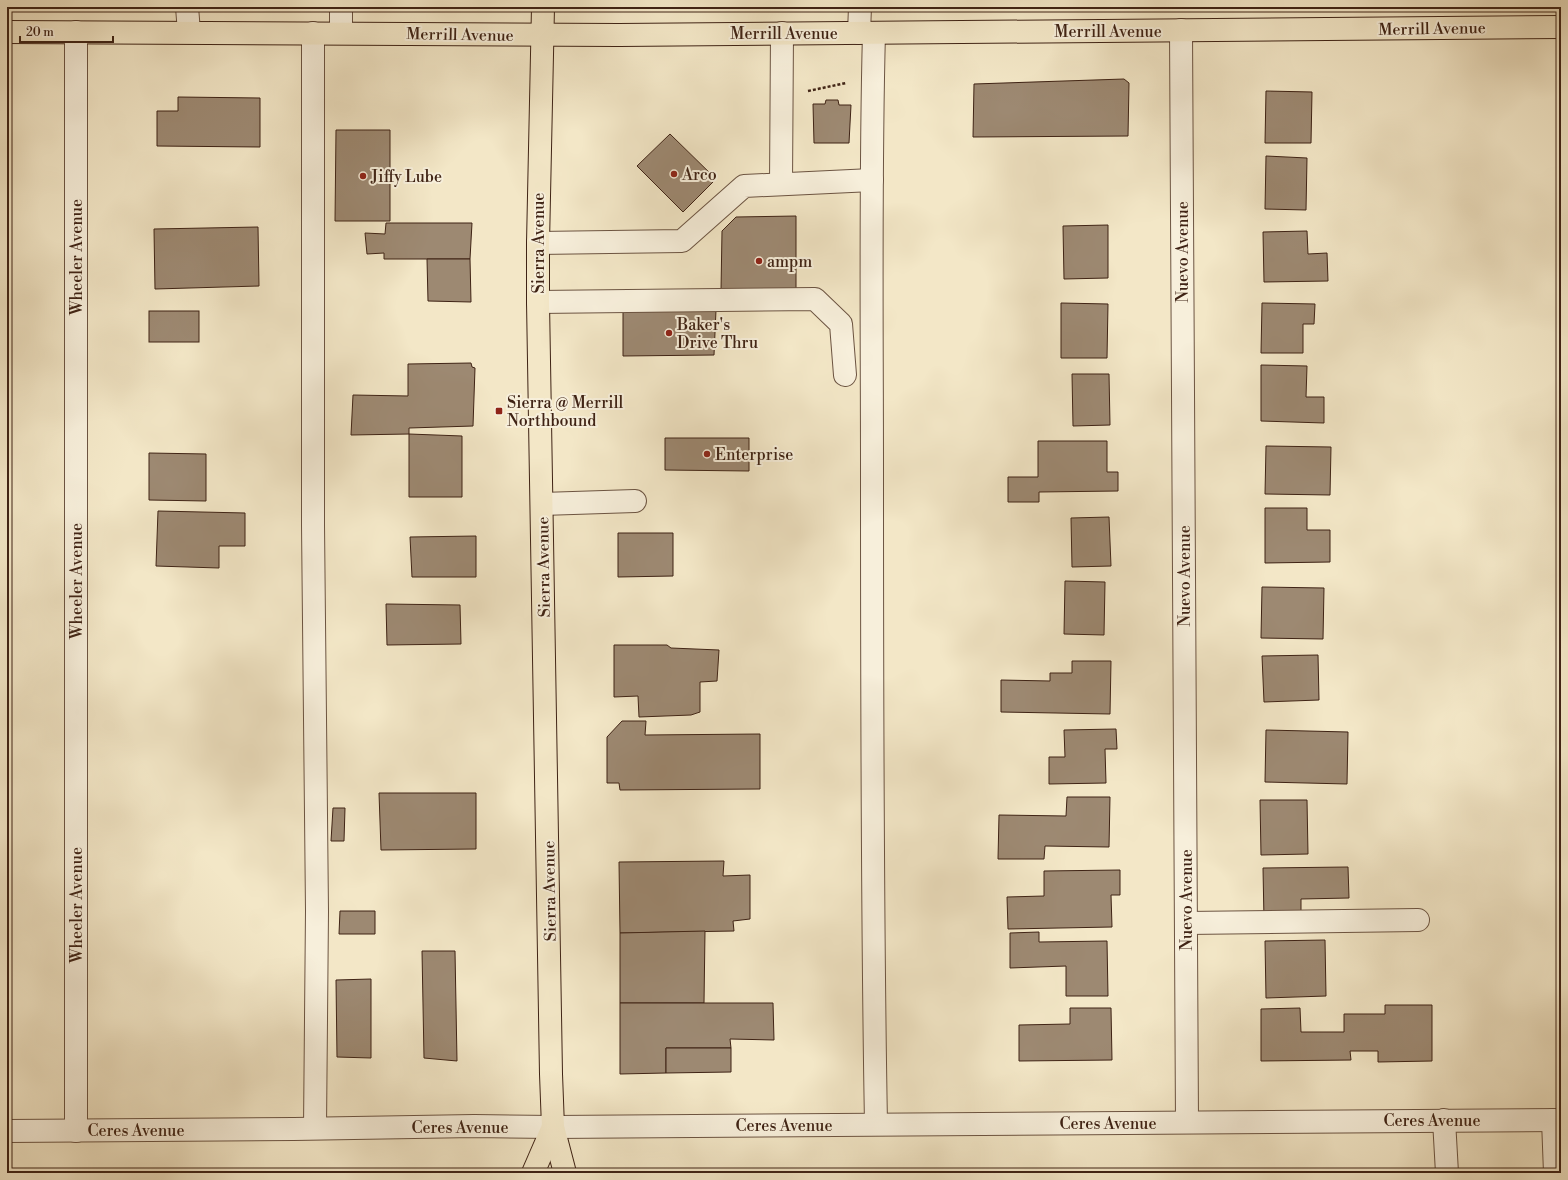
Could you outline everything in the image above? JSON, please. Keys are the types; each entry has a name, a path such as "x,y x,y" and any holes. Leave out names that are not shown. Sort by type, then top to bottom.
{"main road":[{"name":"Sierra Avenue","path":"543,7 538,302 553,1127 565,1173"},
{"name":"Merrill Avenue","path":"7,32 542,35 1561,27"},
{"name":"Sierra Avenue","path":"533,1173 553,1127"}],"street":[{"path":"187,7 189,32"},
{"path":"341,7 341,33"},
{"path":"860,7 867,33 872,180 873,895 876,1124"},
{"name":"Nuevo Avenue","path":"1180,30 1187,1122"},
{"name":"Wheeler Avenue","path":"76,32 76,1130"},
{"path":"313,33 313,517 317,911 315,1128"},
{"path":"780,184 782,33"},
{"path":"538,243 682,241 744,186 872,180"},
{"path":"538,302 815,299 841,324 845,375"},
{"path":"542,504 635,501"},
{"path":"1186,923 1418,920"},
{"path":"1444,1120 1447,1173"},
{"path":"1555,1173 1557,1120"},
{"name":"Ceres Avenue","path":"7,1131 474,1126 553,1127 1557,1120"}],"building":[{"path":"1124,79 1129,83 1128,136 973,137 974,84"},
{"path":"1266,91 1312,92 1311,143 1265,143"},
{"path":"178,97 260,98 260,147 157,146 157,111 178,111"},
{"path":"826,100 838,100 839,105 851,105 849,143 814,143 813,104 825,104"},
{"name":"Jiffy Lube","path":"336,130 390,130 390,221 335,221"},
{"path":"670,134 716,179 683,212 637,166"},
{"path":"1266,156 1307,158 1306,210 1265,209"},
{"name":"ampm","path":"796,216 796,291 721,291 722,231 736,217"},
{"path":"386,223 472,223 470,259 384,259 384,253 367,254 365,233 385,234"},
{"path":"1108,225 1108,278 1064,279 1063,226"},
{"path":"258,227 259,286 155,289 154,229"},
{"path":"1307,231 1308,254 1327,253 1328,281 1264,282 1263,232"},
{"path":"427,259 470,259 471,302 428,301"},
{"path":"1061,303 1108,304 1107,358 1061,358"},
{"path":"1262,303 1315,304 1314,324 1303,324 1303,353 1261,353"},
{"name":"Baker's Drive Thru","path":"716,310 714,355 623,356 623,311"},
{"path":"149,311 199,311 199,342 149,342"},
{"path":"471,363 472,367 475,368 473,426 409,428 409,434 351,435 353,395 408,396 408,364"},
{"path":"1261,365 1307,366 1306,397 1324,397 1324,423 1261,421"},
{"path":"1072,374 1109,374 1110,425 1073,426"},
{"path":"409,434 462,436 462,497 409,497"},
{"name":"Enterprise","path":"665,438 749,438 749,471 665,470"},
{"path":"1038,441 1107,441 1107,472 1118,472 1118,491 1039,492 1039,502 1008,502 1008,477 1038,477"},
{"path":"1266,446 1331,447 1330,495 1265,494"},
{"path":"149,453 206,454 206,501 149,500"},
{"path":"1265,508 1307,508 1307,530 1330,530 1330,562 1265,563"},
{"path":"158,511 245,513 245,546 219,546 219,568 156,566"},
{"path":"1109,517 1111,566 1072,567 1071,518"},
{"path":"618,533 673,533 673,576 618,577"},
{"path":"476,536 476,577 412,577 410,537"},
{"path":"1065,581 1105,582 1104,635 1064,634"},
{"path":"1262,587 1324,588 1323,639 1261,638"},
{"path":"386,604 460,605 461,644 387,645"},
{"path":"614,645 667,645 671,648 719,650 717,681 700,682 700,712 691,715 639,717 638,696 614,697"},
{"path":"1318,655 1319,700 1264,702 1262,656"},
{"path":"1072,661 1111,661 1110,714 1001,712 1001,680 1050,681 1050,673 1072,673"},
{"path":"622,721 646,721 645,735 760,734 760,789 620,790 619,783 607,783 607,737"},
{"path":"1116,729 1117,749 1105,749 1106,783 1049,784 1049,757 1065,757 1064,730"},
{"path":"1266,730 1348,732 1347,784 1265,782"},
{"path":"379,793 476,793 476,849 381,850"},
{"path":"1067,797 1110,797 1109,847 1045,846 1044,859 998,859 999,815 1066,816"},
{"path":"1260,800 1307,800 1308,854 1261,855"},
{"path":"333,808 345,808 344,841 331,841"},
{"path":"724,861 723,876 750,875 750,919 733,921 734,931 620,933 619,862"},
{"path":"1348,867 1349,898 1301,899 1301,919 1264,920 1263,868"},
{"path":"1120,870 1120,895 1111,895 1112,927 1008,929 1007,897 1044,896 1044,871"},
{"path":"340,911 375,911 375,934 339,934"},
{"path":"705,931 704,1003 620,1003 620,933"},
{"path":"1039,932 1039,942 1107,941 1108,996 1066,996 1066,966 1010,968 1010,933"},
{"path":"1325,940 1326,996 1266,998 1265,941"},
{"path":"422,951 455,951 457,1061 424,1058"},
{"path":"371,979 371,1058 337,1057 336,980"},
{"path":"620,1003 773,1003 774,1040 730,1039 731,1048 666,1048 666,1073 620,1074"},
{"path":"1385,1005 1432,1005 1432,1061 1378,1062 1378,1051 1350,1051 1351,1060 1261,1061 1261,1009 1300,1008 1301,1032 1344,1032 1344,1014 1385,1014"},
{"path":"1070,1008 1111,1008 1112,1060 1019,1061 1019,1025 1070,1024"},
{"path":"666,1048 731,1048 731,1072 666,1073"}],"place":[{"name":"Arco","path":"674,174"},
{"name":"Jiffy Lube","path":"363,176"},
{"name":"ampm","path":"759,261"},
{"name":"Baker's Drive Thru","path":"669,333"},
{"name":"Sierra @ Merrill Northbound","path":"499,411"},
{"name":"Enterprise","path":"707,454"}]}
